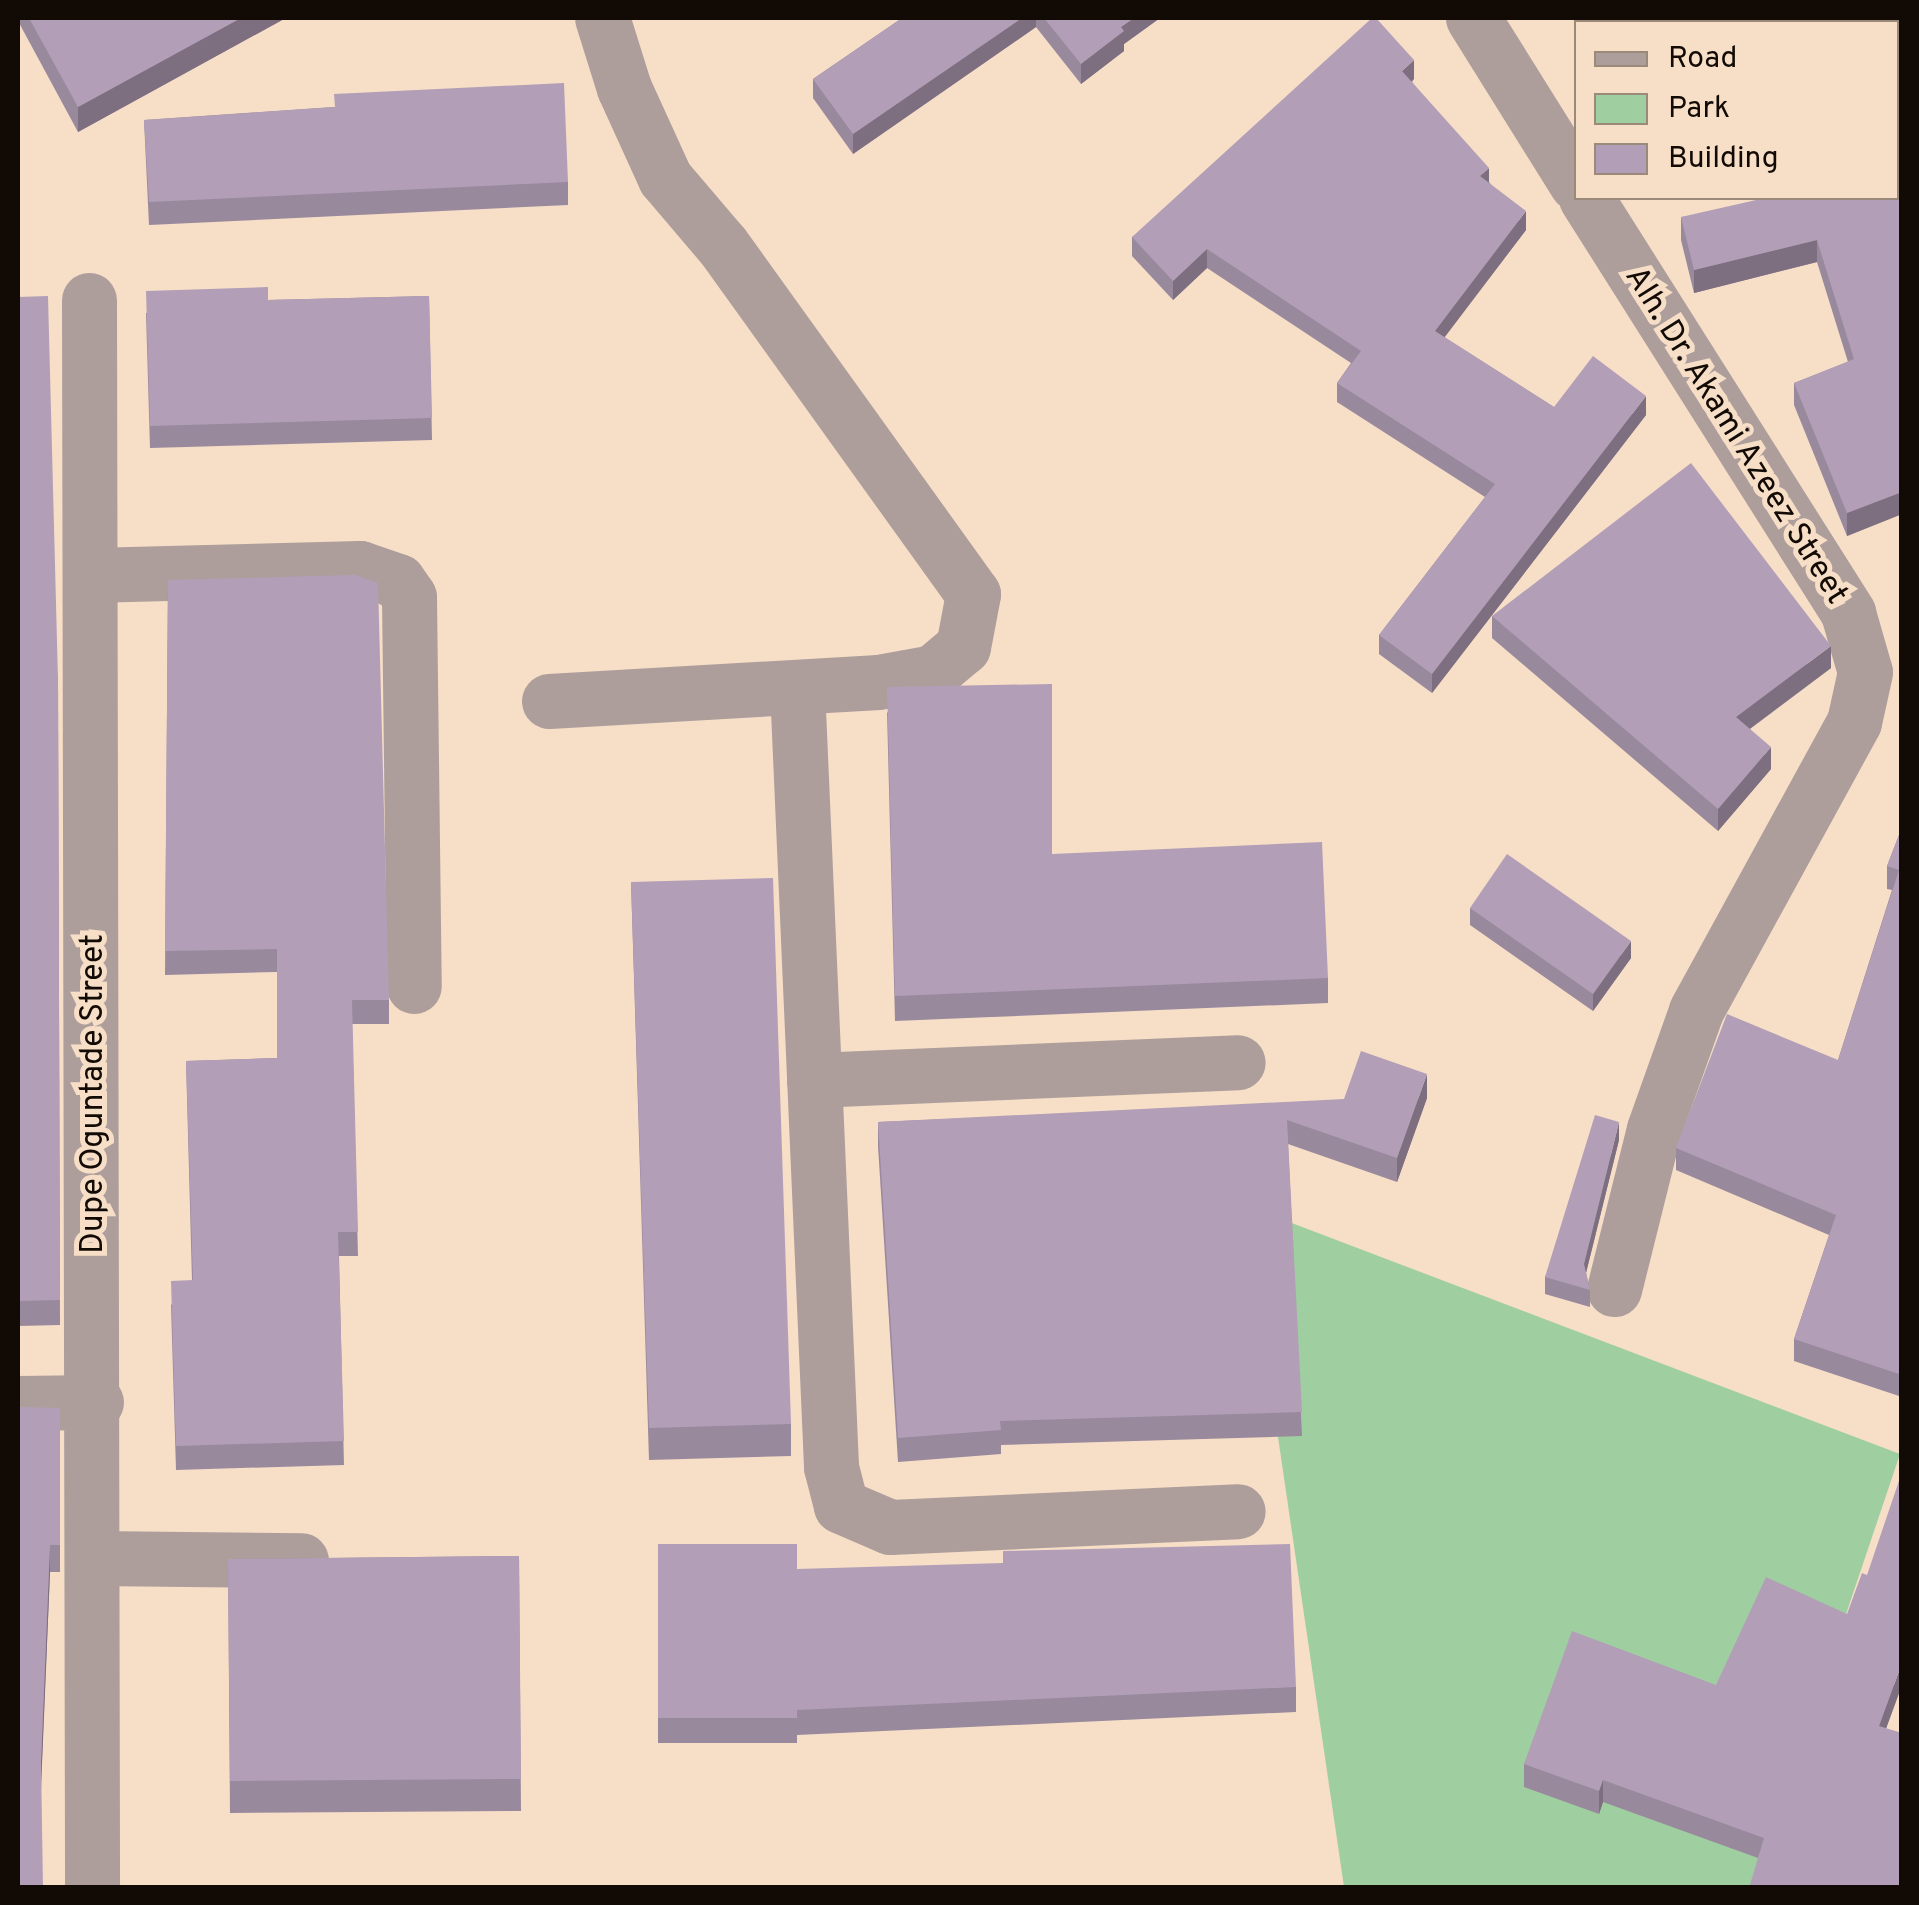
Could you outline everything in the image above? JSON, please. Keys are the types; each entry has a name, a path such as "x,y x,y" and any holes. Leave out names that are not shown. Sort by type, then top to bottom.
{"street":[{"path":"549,701 797,687 933,672 963,648 973,594 722,245 665,178 624,88 602,18"},
{"path":"1473,18 1574,180"},
{"name":"Alh. Dr. Akami Azeez Street","path":"1587,200 1848,613 1865,672 1854,722 1696,1011 1654,1129 1614,1289"},
{"name":"Dupe Oguntade Street","path":"89,300 96,1402 92,1888"},
{"path":"90,575 360,568 398,582 408,597 414,986"},
{"path":"797,687 830,1467 841,1506 890,1526 1238,1511"},
{"path":"814,1080 1238,1062"},
{"path":"18,1402 96,1402"},
{"path":"94,1558 362,1561"}],"green space":[{"path":"1244,1205 1900,1454 1754,1887 1344,1887"}],"building":[{"path":"29,18 241,18 78,107"},
{"path":"902,18 1022,18 853,134 813,79"},
{"path":"1044,18 1134,18 1121,27 1124,31 1081,64"},
{"path":"1372,18 1414,60 1402,71 1489,168 1480,176 1526,211 1435,331 1554,407 1593,356 1646,396 1432,674 1379,635 1495,484 1337,383 1361,351 1207,249 1173,281 1132,237"},
{"path":"1902,18 1902,492 1847,513 1794,383 1854,359 1817,240 1694,270 1681,217 1756,200 1899,200 1899,20 1798,20"},
{"path":"564,83 568,182 149,202 144,120 335,107 334,94"},
{"path":"268,287 268,300 429,296 432,418 150,426 146,291"},
{"path":"48,296 58,680 60,1300 18,1301 18,297"},
{"path":"1691,463 1831,646 1736,717 1771,747 1718,809 1492,616"},
{"path":"355,575 378,583 389,1000 352,1000 358,1232 338,1232 344,1441 176,1446 171,1281 193,1280 186,1061 277,1058 277,949 165,951 168,580"},
{"path":"1052,684 1052,854 1322,842 1328,978 895,996 887,687"},
{"path":"1902,827 1902,1375 1794,1339 1836,1215 1676,1148 1727,1014 1838,1060 1899,870 1887,866"},
{"path":"1507,854 1631,941 1593,994 1470,908"},
{"path":"773,878 791,1424 649,1428 631,882"},
{"path":"1361,1051 1427,1074 1397,1158 1287,1120 1302,1412 1000,1421 1001,1430 898,1438 878,1122 1344,1099"},
{"path":"1595,1115 1619,1122 1584,1264 1590,1290 1545,1277"},
{"path":"18,1407 60,1408 60,1545 50,1545 41,1762 43,1888 18,1888"},
{"path":"1902,1472 1902,1663 1879,1726 1902,1733 1902,1888 1749,1888 1764,1838 1603,1780 1599,1791 1524,1764 1572,1631 1716,1685 1766,1577 1847,1614 1862,1573 1867,1575"},
{"path":"658,1544 797,1544 797,1569 1003,1563 1003,1551 1290,1544 1296,1687 797,1710 797,1718 658,1718"},
{"path":"519,1556 521,1779 230,1781 228,1559"}]}
